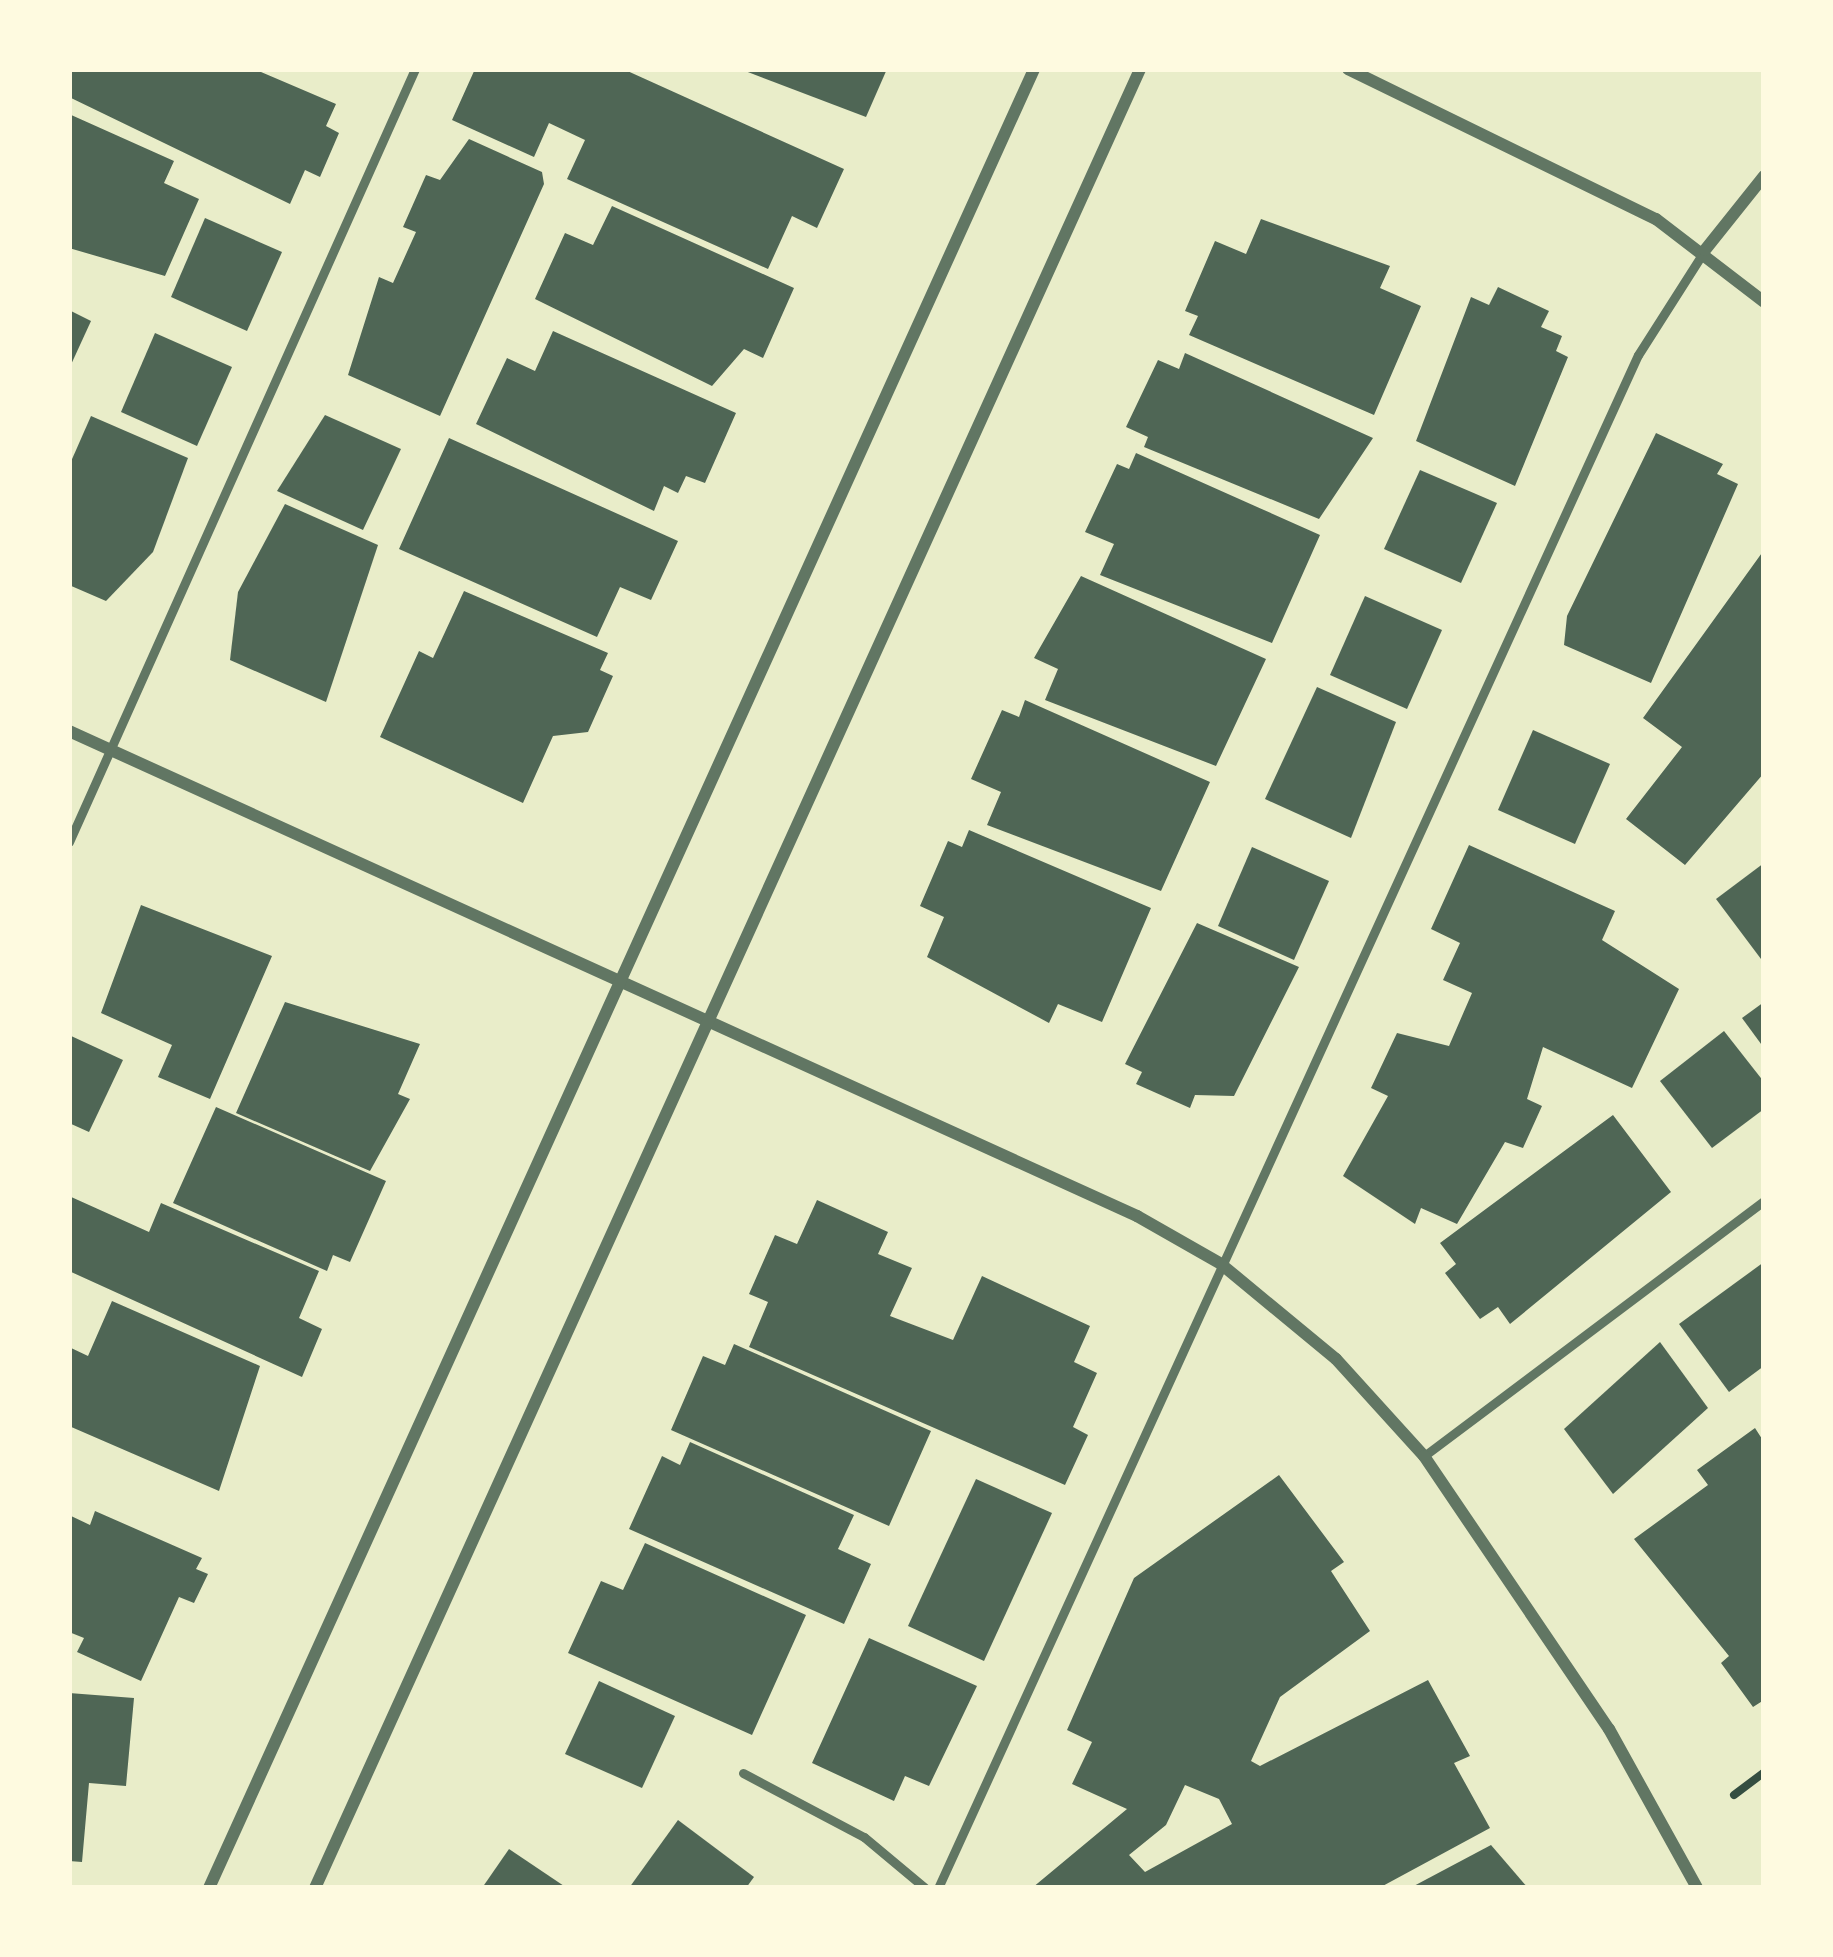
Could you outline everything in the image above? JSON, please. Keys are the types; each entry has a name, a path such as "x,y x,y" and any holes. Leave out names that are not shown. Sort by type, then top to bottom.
{"street":[{"path":"209,1888 1034,69"},
{"path":"315,1888 1140,69"},
{"path":"1348,69 1705,250 1764,302"},
{"path":"1705,250 1764,176"},
{"path":"69,731 623,980 1221,1264 1336,1359 1424,1456 1609,1730 1696,1888"}],"lane":[{"path":"69,842 415,69"},
{"path":"938,1888 1638,355 1705,250"},
{"path":"1424,1456 1764,1201"},
{"path":"743,1773 864,1838 925,1888"}],"path":[{"path":"1734,1795 1764,1772"}],"building":[{"path":"69,69 254,69 336,104 326,126 339,133 320,177 305,170 290,204 69,97"},
{"path":"475,69 623,69 844,169 817,228 792,216 768,269 567,179 585,140 549,123 534,157 452,120"},
{"path":"740,69 887,69 866,117"},
{"path":"69,114 174,161 164,183 199,199 165,276 69,248"},
{"path":"469,139 542,172 544,184 440,416 348,375 379,277 393,283 416,232 403,227 426,175 440,180"},
{"path":"612,206 794,288 763,358 744,349 712,386 535,299 565,233 593,245"},
{"path":"205,218 282,252 247,331 171,297"},
{"path":"1261,219 1390,266 1380,288 1421,306 1374,415 1189,335 1198,316 1185,311 1215,241 1246,254"},
{"path":"1498,287 1549,311 1541,327 1562,336 1556,351 1568,357 1515,486 1416,441 1471,297 1489,305"},
{"path":"69,310 91,321 69,369"},
{"path":"553,331 736,413 705,483 686,476 678,493 664,486 654,511 476,424 507,358 535,371"},
{"path":"155,333 232,367 197,446 121,412"},
{"path":"1185,353 1373,438 1319,519 1144,447 1148,437 1126,427 1158,360 1179,369"},
{"path":"325,415 401,449 363,530 277,491"},
{"path":"91,416 188,458 153,552 106,601 69,585 69,466"},
{"path":"1656,433 1723,464 1717,474 1738,484 1651,683 1564,645 1567,616"},
{"path":"449,438 678,541 651,600 620,587 597,637 399,549"},
{"path":"1136,453 1320,535 1272,643 1100,575 1114,544 1085,532 1117,464 1129,469"},
{"path":"1420,470 1497,503 1461,583 1384,549"},
{"path":"285,504 378,545 326,702 230,660 238,592"},
{"path":"1764,550 1764,773 1685,865 1626,819 1682,747 1643,718"},
{"path":"1081,576 1266,659 1216,766 1045,700 1058,669 1034,658"},
{"path":"464,591 608,653 600,670 613,676 588,732 553,736 523,803 380,737 419,651 433,658"},
{"path":"1365,596 1442,630 1407,709 1330,675"},
{"path":"1317,687 1396,722 1351,838 1265,799"},
{"path":"1025,700 1210,782 1161,891 987,825 1001,792 971,779 1002,710 1019,717"},
{"path":"1533,730 1610,764 1575,844 1498,810"},
{"path":"969,830 1151,908 1102,1022 1058,1004 1049,1023 927,957 944,917 920,906 948,841 962,847"},
{"path":"1469,845 1615,911 1602,940 1679,989 1632,1088 1543,1047 1527,1099 1542,1106 1523,1148 1505,1142 1457,1224 1421,1208 1415,1224 1343,1176 1388,1096 1371,1088 1397,1033 1449,1046 1472,993 1443,980 1460,943 1431,929"},
{"path":"1252,847 1329,881 1294,960 1218,926"},
{"path":"1764,863 1764,963 1716,899"},
{"path":"141,905 272,956 210,1099 158,1077 172,1045 101,1013"},
{"path":"1197,923 1299,967 1234,1096 1195,1095 1190,1108 1136,1084 1142,1072 1125,1064"},
{"path":"285,1002 420,1044 398,1094 410,1099 370,1171 236,1113"},
{"path":"1764,1002 1764,1048 1742,1018"},
{"path":"1724,1031 1764,1082 1764,1109 1712,1148 1660,1081"},
{"path":"69,1035 123,1060 89,1132 69,1123"},
{"path":"216,1107 386,1181 350,1262 333,1255 327,1271 173,1203"},
{"path":"1613,1115 1671,1192 1510,1324 1498,1307 1480,1319 1445,1273 1456,1264 1440,1243"},
{"path":"69,1196 149,1232 161,1203 319,1271 299,1318 322,1329 302,1377 69,1271"},
{"path":"817,1200 888,1232 878,1254 912,1268 890,1316 953,1340 982,1276 1090,1326 1074,1362 1097,1373 1073,1427 1088,1435 1065,1485 749,1347 768,1302 749,1294 775,1235 797,1244"},
{"path":"1764,1262 1764,1366 1729,1392 1679,1324"},
{"path":"112,1301 260,1366 219,1491 69,1426 69,1347 88,1356"},
{"path":"1660,1342 1708,1408 1613,1494 1564,1429"},
{"path":"734,1344 931,1431 889,1526 671,1430 703,1356 725,1365"},
{"path":"1755,1428 1764,1442 1764,1700 1753,1707 1721,1663 1729,1656 1634,1539 1708,1485 1697,1470"},
{"path":"690,1442 854,1515 838,1549 871,1564 844,1624 629,1529 662,1456 680,1465"},
{"path":"1279,1475 1344,1562 1331,1571 1370,1631 1280,1697 1251,1761 1260,1766 1428,1680 1470,1756 1454,1763 1490,1828 1379,1888 1032,1888 1127,1809 1072,1784 1092,1742 1067,1730 1134,1578","holes":["1185,1785 1219,1799 1232,1824 1145,1872 1129,1855 1166,1825"]},
{"path":"976,1479 1052,1513 984,1661 908,1626"},
{"path":"95,1511 202,1558 196,1569 208,1574 194,1603 179,1597 141,1681 77,1652 84,1638 69,1632 69,1515 90,1525"},
{"path":"645,1543 806,1615 752,1735 568,1653 601,1581 623,1590"},
{"path":"869,1638 977,1686 929,1786 905,1776 894,1801 812,1763"},
{"path":"599,1681 675,1716 642,1788 565,1754"},
{"path":"69,1693 134,1698 126,1786 89,1783 82,1862 69,1861"},
{"path":"678,1820 754,1877 746,1888 629,1888"},
{"path":"1491,1845 1528,1888 1410,1888"},
{"path":"509,1849 567,1888 482,1888"}]}
